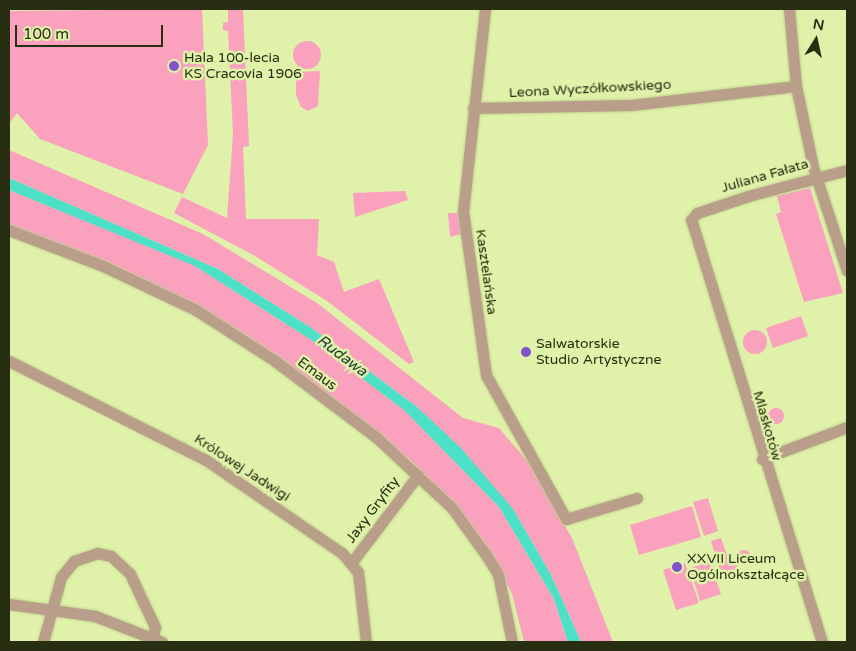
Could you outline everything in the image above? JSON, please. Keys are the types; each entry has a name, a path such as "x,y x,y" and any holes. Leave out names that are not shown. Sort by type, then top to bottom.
{"street":[{"name":"Kasztelańska","path":"485,9 463,210 486,375 566,519 637,498"},
{"path":"789,9 796,86 816,177 847,270"},
{"name":"Leona Wyczółkowskiego","path":"473,108 631,105 796,86"},
{"name":"Juliana Fałata","path":"693,216 816,177 847,170"},
{"name":"Mlaskotów","path":"693,216 691,225 762,460 822,642"},
{"name":"Emaus","path":"9,230 102,266 215,321 307,384 418,475 452,508 494,566 512,642"},
{"name":"Królowej Jadwigi","path":"9,360 206,460 352,562"},
{"path":"762,460 847,427"},
{"name":"Jaxy Gryfity","path":"352,562 418,475"},
{"path":"9,604 48,609 95,616 157,639 155,627 130,574 120,561 104,554 90,553 74,561 57,582 48,609 42,642"},
{"path":"352,562 361,586 366,642"}],"shaded area":[{"path":"202,9 208,145 183,194 40,139 17,113 9,124 9,11"},
{"path":"228,9 243,9 249,146 243,147 246,219 319,219 317,255 334,262 344,292 379,279 414,362 409,364 327,301 255,256 174,213 182,197 227,218 233,134 228,31 223,30 223,23 228,22"},
{"path":"307,41 317,45 321,55 317,65 307,69 297,65 293,55 297,45"},
{"path":"320,71 318,106 308,111 301,107 296,95 296,72"},
{"path":"9,150 203,234 317,303 463,418 499,428 528,462 572,538 613,642 581,642 551,575 513,509 417,407 310,327 218,269 9,178"},
{"path":"810,188 843,293 804,302 776,214 781,212 777,196"},
{"path":"9,190 189,262 313,341 404,410 499,507 554,599 568,642 524,642 512,594 500,570 446,496 409,459 274,355 205,310 9,225"},
{"path":"405,191 408,200 355,217 353,193"},
{"path":"448,213 458,213 462,234 450,237"},
{"path":"801,316 808,336 773,348 766,328"},
{"path":"755,330 763,334 767,342 763,350 755,354 747,350 743,342 747,334"},
{"path":"773,408 779,408 784,413 782,422 773,424 768,419 768,413"},
{"path":"708,498 718,531 704,536 693,502"},
{"path":"692,506 701,537 639,555 630,525"},
{"path":"721,538 729,561 735,559 739,569 721,575 711,541"},
{"path":"741,550 747,550 751,557 747,564 741,564 737,560 737,554"},
{"path":"710,562 721,594 700,601 690,568"},
{"path":"685,563 699,603 676,610 663,570"}],"water":[{"name":"Rudawa","path":"9,178 218,269 310,327 417,407 461,448 513,509 551,575 581,642 568,642 554,599 499,507 404,410 313,341 195,266 9,190"}],"place":[{"name":"Hala 100-lecia KS Cracovia 1906","path":"174,66"},
{"name":"Salwatorskie Studio Artystyczne","path":"526,352"},
{"name":"XXVII Liceum Ogólnokształcące","path":"677,567"}]}
